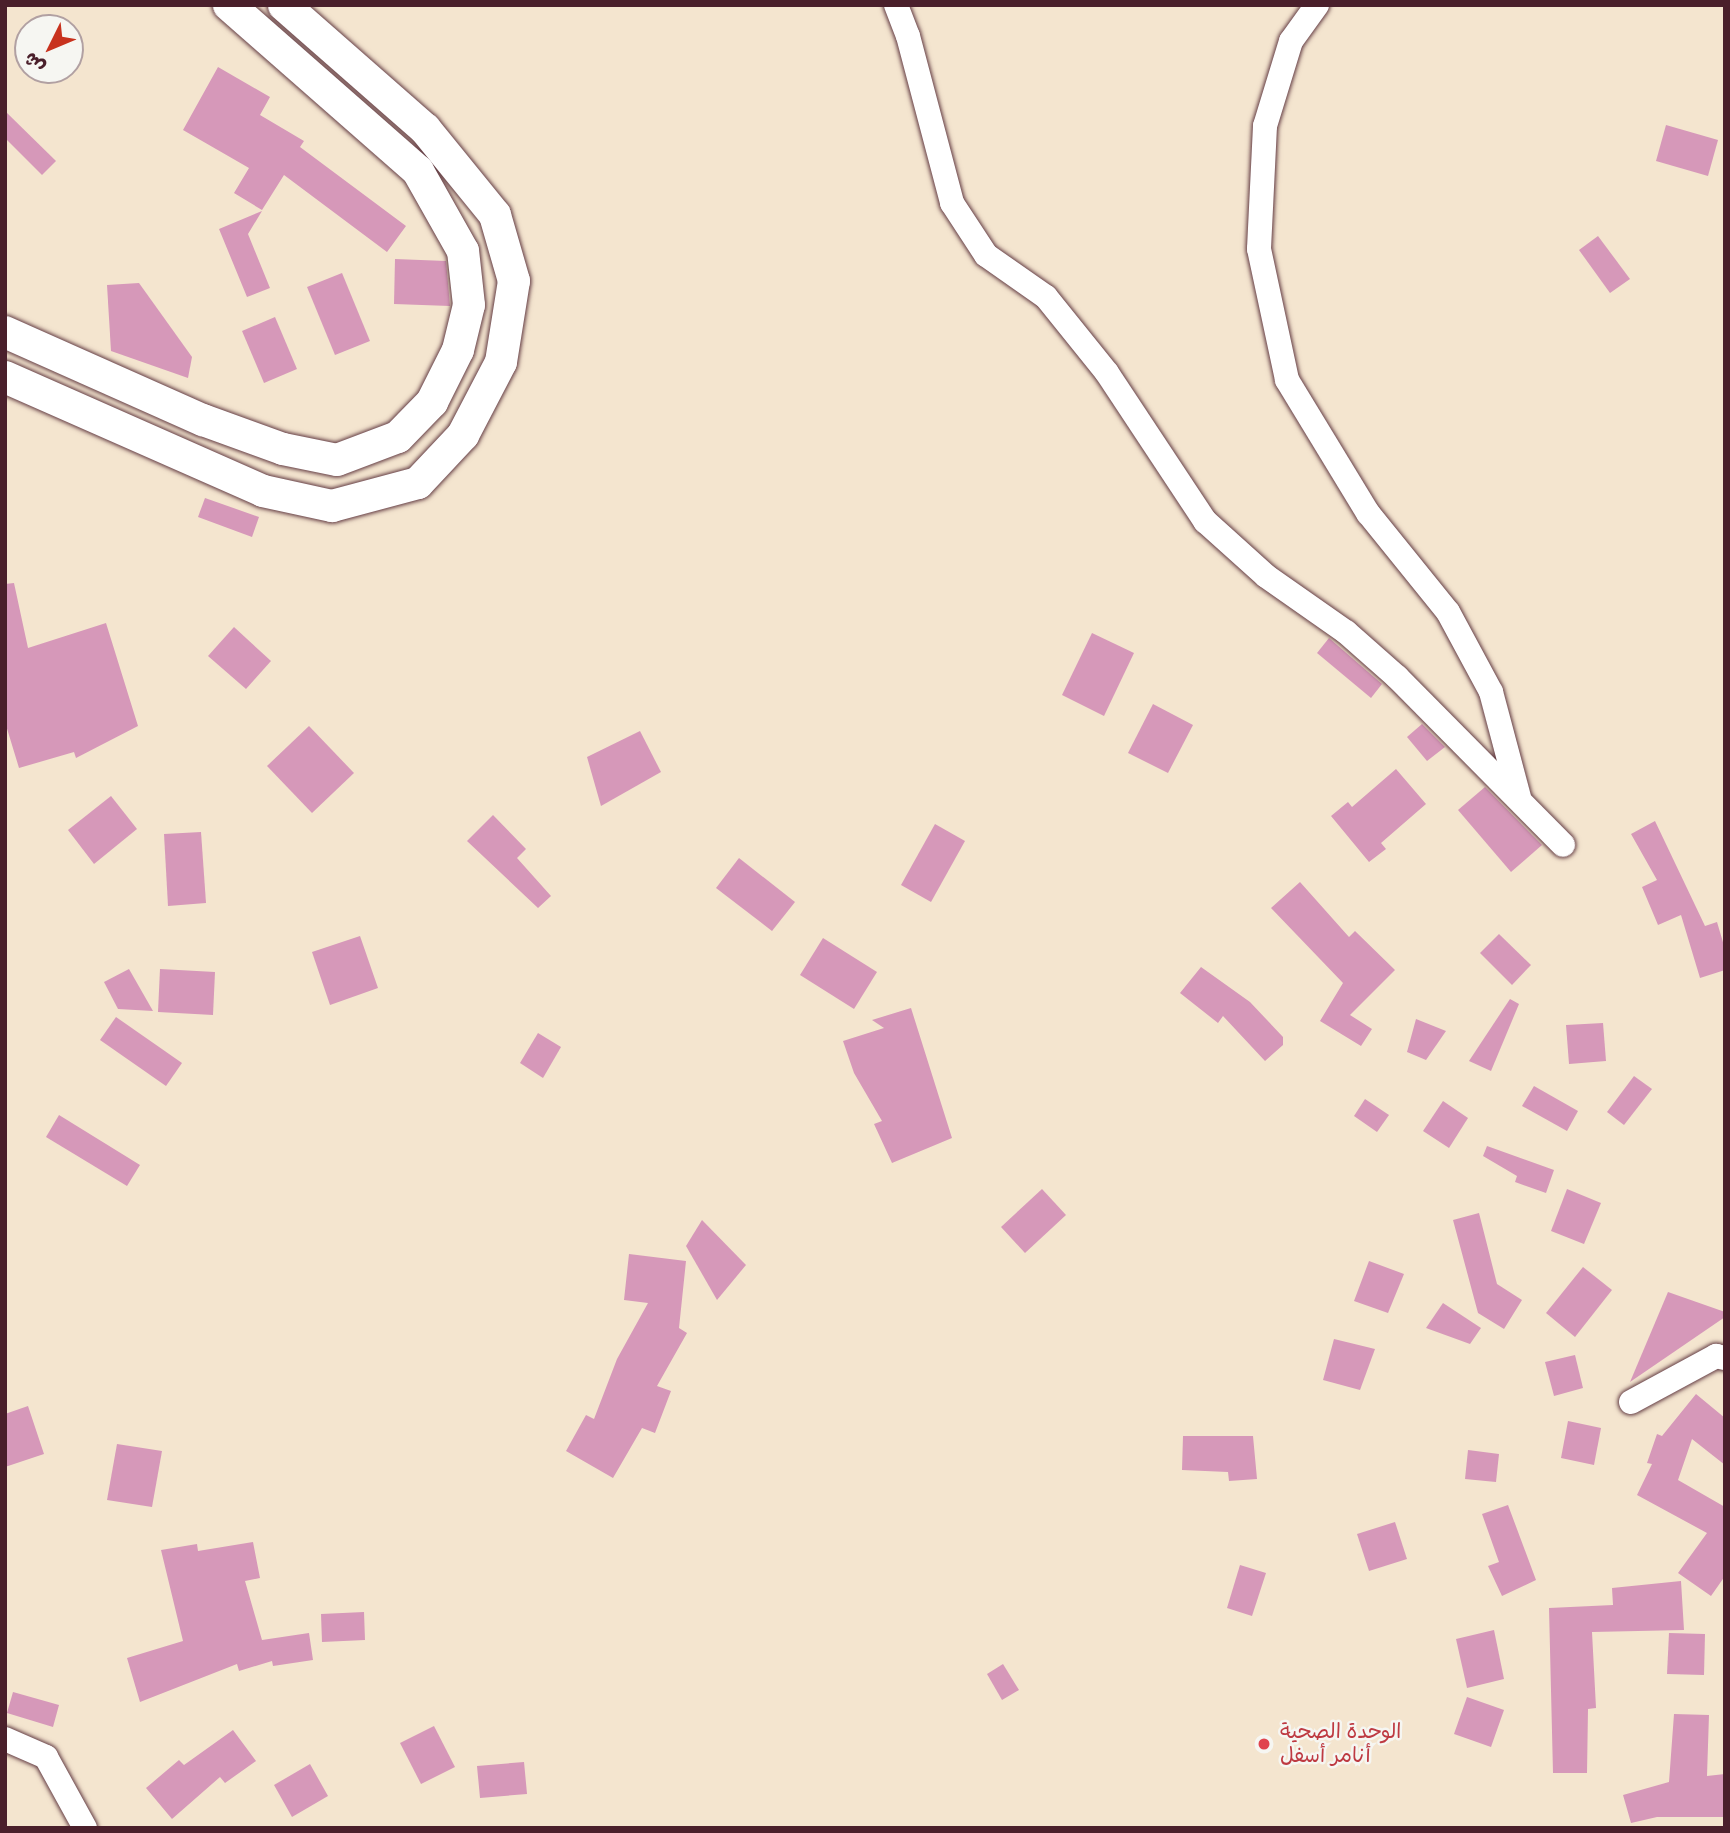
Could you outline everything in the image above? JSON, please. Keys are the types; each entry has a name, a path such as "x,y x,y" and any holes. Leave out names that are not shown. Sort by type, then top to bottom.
{"street":[{"path":"5,332 202,420 284,449 337,460 398,437 432,402 458,350 468,305 463,251 418,171 229,5"},
{"path":"5,377 262,491 332,506 418,483 463,435 501,362 514,281 495,215 425,129 284,5"},
{"path":"896,5 908,36 952,203 986,255 1046,297 1107,373 1205,521 1266,576 1346,632 1397,677 1519,797 1563,845"},
{"path":"1317,5 1292,41 1265,126 1259,248 1287,380 1368,513 1448,612 1491,692 1519,797"},
{"path":"1631,1402 1716,1356 1725,1358"},
{"path":"5,1739 46,1756 85,1828"}],"building":[{"path":"218,67 270,97 260,115 304,141 300,147 406,226 387,252 284,175 262,210 234,193 249,168 183,130"},
{"path":"5,111 56,161 42,175 5,138"},
{"path":"1666,125 1718,140 1708,176 1656,161"},
{"path":"262,211 248,234 270,288 247,297 219,229"},
{"path":"1598,236 1630,279 1610,293 1579,250"},
{"path":"395,259 446,261 450,306 394,304"},
{"path":"342,273 370,341 335,355 307,287"},
{"path":"139,283 192,357 188,378 111,351 107,285"},
{"path":"275,317 297,369 264,383 242,331"},
{"path":"205,498 259,517 252,537 198,517"},
{"path":"14,583 28,648 106,623 138,726 76,758 74,752 19,768 5,722 5,584"},
{"path":"234,627 271,661 246,689 208,656"},
{"path":"1092,633 1134,653 1104,716 1062,695"},
{"path":"1329,638 1382,684 1371,698 1317,653"},
{"path":"1153,704 1193,725 1168,773 1128,753"},
{"path":"1422,724 1445,747 1427,761 1407,737"},
{"path":"309,726 354,773 312,813 267,766"},
{"path":"640,731 661,772 601,806 587,757"},
{"path":"1396,769 1426,804 1381,843 1386,849 1369,862 1331,816 1348,802 1352,807"},
{"path":"1485,787 1542,845 1511,872 1458,810"},
{"path":"111,796 137,829 94,864 68,830"},
{"path":"493,815 526,849 517,858 551,896 538,908 467,841"},
{"path":"1655,821 1705,926 1717,922 1725,949 1725,970 1700,978 1681,915 1658,925 1642,887 1657,880 1631,834"},
{"path":"935,824 965,841 931,902 901,885"},
{"path":"201,832 206,903 168,906 164,834"},
{"path":"739,858 795,902 772,931 716,888"},
{"path":"1300,882 1349,937 1355,931 1395,970 1350,1015 1372,1029 1361,1046 1320,1021 1343,983 1271,908"},
{"path":"1499,934 1531,965 1512,985 1480,953"},
{"path":"360,936 378,988 330,1005 312,952"},
{"path":"823,938 877,972 854,1009 800,975"},
{"path":"1201,967 1250,1002 1283,1037 1283,1045 1265,1061 1223,1016 1218,1023 1180,993"},
{"path":"129,969 153,1011 118,1009 104,982"},
{"path":"160,969 215,972 213,1015 158,1012"},
{"path":"1510,999 1519,1004 1491,1071 1469,1061"},
{"path":"911,1008 952,1138 892,1163 874,1124 882,1121 854,1073 843,1041 884,1028 872,1020"},
{"path":"116,1017 182,1063 166,1086 100,1040"},
{"path":"1416,1019 1446,1031 1426,1060 1407,1052"},
{"path":"1603,1023 1606,1061 1569,1064 1566,1025"},
{"path":"538,1033 561,1047 543,1078 520,1063"},
{"path":"1634,1076 1652,1089 1624,1125 1607,1112"},
{"path":"1534,1086 1578,1111 1567,1131 1522,1106"},
{"path":"1365,1099 1389,1115 1377,1132 1354,1116"},
{"path":"1443,1101 1468,1118 1449,1148 1423,1131"},
{"path":"59,1115 140,1165 127,1186 46,1137"},
{"path":"1487,1146 1554,1170 1546,1193 1515,1182 1517,1176 1483,1156"},
{"path":"1042,1189 1066,1215 1025,1253 1001,1227"},
{"path":"1567,1189 1601,1203 1584,1244 1551,1231"},
{"path":"1479,1213 1497,1284 1522,1300 1504,1329 1478,1313 1453,1220"},
{"path":"702,1220 746,1265 717,1300 686,1246"},
{"path":"629,1254 686,1261 679,1328 687,1333 657,1386 671,1391 655,1433 642,1428 613,1478 566,1451 586,1415 594,1419 617,1359 648,1303 624,1300"},
{"path":"1369,1261 1404,1274 1388,1313 1354,1301"},
{"path":"1583,1267 1612,1290 1575,1337 1546,1313"},
{"path":"1668,1292 1725,1312 1725,1317 1630,1382"},
{"path":"1443,1303 1481,1328 1470,1344 1426,1328"},
{"path":"1334,1339 1375,1349 1360,1390 1323,1380"},
{"path":"1575,1355 1583,1388 1554,1396 1545,1362"},
{"path":"1696,1394 1725,1418 1725,1465 1692,1439 1678,1480 1725,1507 1725,1576 1711,1596 1678,1573 1707,1533 1637,1495 1652,1464 1647,1463 1657,1434 1662,1436"},
{"path":"28,1406 44,1454 5,1467 5,1414"},
{"path":"1568,1421 1601,1428 1594,1465 1561,1458"},
{"path":"1183,1436 1253,1436 1257,1479 1229,1481 1228,1472 1182,1470"},
{"path":"117,1444 162,1451 152,1507 107,1500"},
{"path":"1468,1450 1499,1454 1496,1482 1465,1479"},
{"path":"1508,1505 1536,1580 1502,1596 1488,1566 1499,1562 1482,1514"},
{"path":"1395,1522 1407,1559 1369,1571 1357,1534"},
{"path":"253,1542 260,1578 245,1581 262,1640 309,1633 313,1660 273,1666 272,1661 239,1671 237,1664 140,1702 127,1658 183,1641 161,1550 197,1544 198,1551"},
{"path":"1240,1565 1266,1573 1252,1616 1227,1608"},
{"path":"1681,1581 1684,1630 1592,1632 1596,1708 1588,1709 1587,1773 1553,1773 1549,1608 1613,1605 1612,1588"},
{"path":"364,1612 365,1640 322,1642 321,1614"},
{"path":"1494,1630 1504,1679 1467,1688 1456,1639"},
{"path":"1669,1633 1705,1634 1704,1675 1667,1674"},
{"path":"1003,1664 1019,1690 1002,1700 987,1674"},
{"path":"13,1692 59,1705 53,1727 7,1713"},
{"path":"1467,1697 1504,1710 1491,1747 1454,1734"},
{"path":"1674,1714 1709,1715 1707,1776 1725,1774 1725,1817 1657,1817 1631,1823 1623,1795 1669,1782"},
{"path":"434,1726 455,1767 421,1784 400,1743"},
{"path":"233,1730 256,1761 225,1783 220,1777 172,1819 146,1788 179,1760 184,1765"},
{"path":"524,1762 527,1794 480,1798 477,1766"},
{"path":"310,1764 328,1796 292,1817 274,1785"}],"place":[{"name":"الوحدة الصحية أنامر أسفل","path":"1264,1744"}]}
